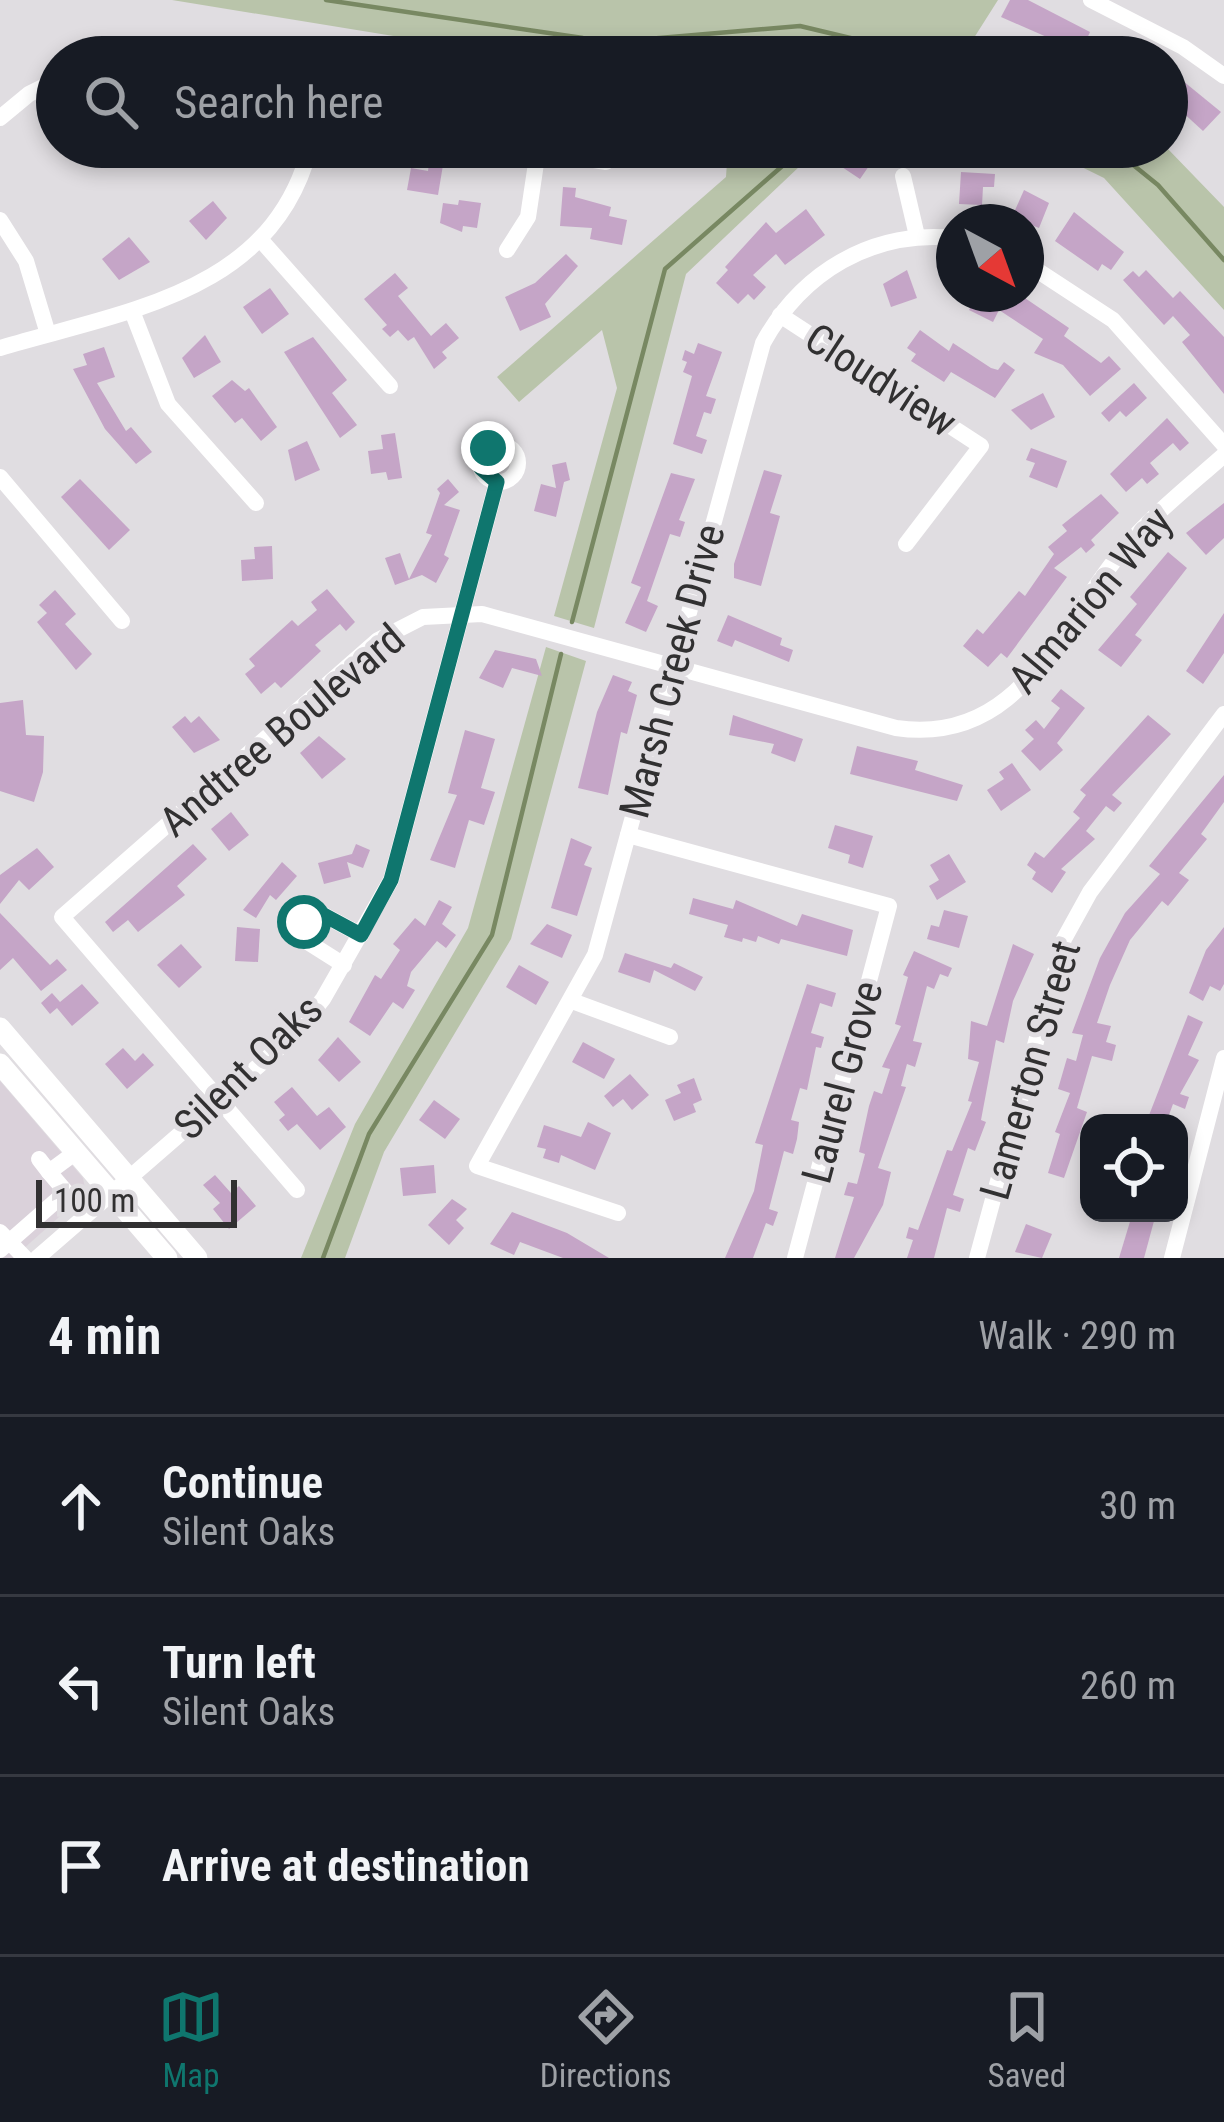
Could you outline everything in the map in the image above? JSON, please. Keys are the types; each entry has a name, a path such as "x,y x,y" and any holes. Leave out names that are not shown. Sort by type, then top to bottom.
{"main road":[{"path":"0,1028 120,1186 166,1258"},
{"path":"3,1073 76,1151 197,1258"}],"street":[{"path":"1091,0 1127,9 1168,36"},
{"path":"1188,50 1224,76"},
{"path":"0,118 36,90"},
{"path":"0,348 131,311 204,284 260,239 290,198 302,168"},
{"path":"507,250 528,218 535,168"},
{"path":"903,176 917,236"},
{"path":"0,220 26,261 48,334"},
{"name":"Marsh Creek Drive","path":"618,1213 477,1166 595,955 749,380 780,315 815,279 848,257 917,236 936,237"},
{"path":"260,239 390,386"},
{"path":"1044,274 1132,338 1224,446"},
{"path":"131,311 168,404 256,503"},
{"name":"Cloudview","path":"780,315 981,446 905,544"},
{"name":"Almarion Way","path":"947,730 984,718 1014,695 1124,549 1224,455"},
{"path":"0,477 122,621"},
{"name":"Silent Oaks","path":"37,1258 310,1018 344,964 397,862 497,482"},
{"name":"Andtree Boulevard","path":"220,1099 62,917 378,640 411,621 462,613 896,728 947,730"},
{"name":"Lamerton Street","path":"977,1258 1064,939 1090,892 1224,714"},
{"name":"Laurel Grove","path":"628,835 889,906 794,1258"},
{"name":"Silent Oaks","path":"344,964 306,941 304,922 322,914 361,935"},
{"path":"572,1001 670,1037"},
{"path":"1172,1258 1224,1058"},
{"path":"220,1099 297,1190"},
{"path":"25,1258 3,1241 35,1211 66,1192 44,1166 76,1151"}],"shaded area":[{"path":"0,1081 83,1178 86,1193 13,1258 0,1258"}],"green space":[{"path":"172,0 998,0 975,36 393,36"},
{"path":"727,168 798,168 686,274 594,628 554,616 617,388 602,330 519,402 497,377 726,177"},
{"path":"1084,168 1186,168 1224,207 1224,310 1104,178"},
{"path":"546,647 586,661 511,939 384,1152 345,1258 301,1258 355,1124 468,928"}],"building":[{"path":"1010,0 1028,0 1090,32 1088,36 1044,36 1001,17"},
{"path":"1188,85 1221,112 1203,131 1188,117"},
{"path":"411,168 442,168 438,195 407,190"},
{"path":"844,168 868,168 860,179"},
{"path":"961,172 995,174 994,187 983,187 982,204 959,204"},
{"path":"563,187 576,188 575,197 611,207 609,216 627,220 622,245 590,239 592,228 560,226"},
{"path":"1024,190 1049,203 1044,216 1044,204 1018,204"},
{"path":"459,200 481,203 477,228 463,226 462,232 440,223 443,203 458,205"},
{"path":"213,201 227,218 206,240 189,221"},
{"path":"806,209 825,235 785,265 776,254 753,275 766,287 754,300 748,294 738,304 716,283 728,270 725,267 766,222 776,233"},
{"path":"1074,212 1124,252 1111,270 1102,264 1098,271 1055,241"},
{"path":"129,237 150,262 119,280 102,259"},
{"path":"566,254 578,266 545,304 551,317 520,331 505,297 535,283"},
{"path":"907,270 917,298 891,307 883,284"},
{"path":"1146,270 1173,298 1180,291 1224,337 1224,394 1182,342 1190,335 1173,316 1164,325 1123,280 1133,271 1139,277"},
{"path":"395,273 408,288 398,296 431,336 446,323 459,338 442,352 447,358 434,369 414,337 408,341 398,330 390,337 382,329 387,325 364,299"},
{"path":"270,288 289,314 262,334 243,307"},
{"path":"1044,311 1069,328 1064,336 1101,363 1109,356 1121,369 1090,396 1063,365 1034,353 1043,339 1002,312"},
{"path":"973,312 998,312 993,322"},
{"path":"920,330 949,351 953,343 991,368 998,370 1004,362 1015,370 995,398 951,372 944,382 911,361 916,354 907,348"},
{"path":"205,335 221,362 194,378 182,358"},
{"path":"313,337 347,380 332,393 357,425 340,438 284,352"},
{"path":"698,343 722,352 706,396 716,399 711,414 704,412 696,436 707,440 702,454 673,444 692,376 683,372 687,362 682,360 685,350 694,354"},
{"path":"104,347 115,377 97,383 126,431 131,427 152,452 136,464 105,429 73,369 87,365 83,354"},
{"path":"232,380 245,391 249,388 277,427 261,441 242,418 235,423 212,396"},
{"path":"1134,383 1147,398 1126,417 1120,411 1109,422 1101,413"},
{"path":"1043,393 1055,417 1031,430 1011,410"},
{"path":"1167,418 1189,443 1180,451 1173,443 1150,463 1159,474 1147,484 1142,478 1126,492 1110,474"},
{"path":"395,433 402,478 388,480 386,472 371,474 368,451 383,449 381,435"},
{"path":"307,441 320,470 295,481 288,450"},
{"path":"1031,448 1067,461 1057,488 1029,477 1035,463 1026,460"},
{"path":"566,462 570,480 564,482 556,517 534,511 541,484 556,488 552,465"},
{"path":"764,470 782,475 770,513 780,516 761,586 734,578 734,564"},
{"path":"671,473 695,479 679,520 685,522 680,537 670,534 647,601 658,606 646,632 625,623 641,587 631,583"},
{"path":"80,479 130,530 109,550 61,497"},
{"path":"448,479 459,492 444,505 460,510 444,555 449,558 436,583 422,575 395,585 385,558 400,553 409,579 432,535 426,533 440,493 437,489"},
{"path":"1101,494 1119,513 1091,540 1095,545 1086,553 1081,547 1054,568 1067,577 1007,658 1001,653 988,667 963,646 977,629 983,634 1019,591 1025,596 1054,554 1048,547 1067,531 1062,525"},
{"path":"1224,503 1224,538 1206,555 1186,533"},
{"path":"272,546 273,579 242,581 241,560 255,559 254,547"},
{"path":"1168,552 1187,568 1135,635 1142,640 1121,667 1098,650 1137,604 1130,597"},
{"path":"327,589 355,622 346,631 340,624 315,645 321,651 281,688 275,682 261,694 245,674 255,666 249,659 292,620 298,626 317,610 311,602"},
{"path":"55,590 76,614 65,624 92,654 76,670 37,622 47,613 39,605"},
{"path":"1224,613 1224,653 1203,684 1186,671"},
{"path":"728,615 782,638 780,645 793,650 789,662 735,640 732,647 717,641"},
{"path":"495,650 536,659 542,676 512,668 503,688 479,678"},
{"path":"613,675 632,682 628,691 637,695 627,734 621,732 608,795 578,788 597,712"},
{"path":"1061,689 1085,708 1057,743 1063,750 1040,771 1021,751 1034,739 1025,730 1036,720 1044,729 1060,708 1051,701"},
{"path":"23,700 26,735 44,736 43,772 34,802 0,791 0,703"},
{"path":"733,715 803,739 795,762 771,753 774,744 729,735"},
{"path":"1148,715 1171,734 1112,795 1122,803 1114,812 1106,806 1086,831 1095,839 1061,869 1066,872 1052,893 1032,879 1036,872 1027,865 1035,852 1044,858 1080,818 1073,812 1086,795 1080,790"},
{"path":"185,716 191,723 199,716 220,740 194,753 172,727"},
{"path":"465,730 495,739 481,788 495,792 484,825 469,820 455,868 430,860 457,795 448,793"},
{"path":"319,736 346,759 322,779 300,753"},
{"path":"857,746 918,761 915,770 963,785 957,801 850,774"},
{"path":"1012,763 1031,790 1001,811 987,790 1004,779 999,772"},
{"path":"1224,775 1224,802 1201,834 1207,839 1179,873 1189,880 1168,906 1162,901 1130,940 1110,985 1097,1023 1111,1026 1106,1042 1116,1045 1112,1061 1092,1056 1077,1108 1087,1112 1080,1114 1080,1132 1064,1178 1048,1173 1060,1134 1055,1132 1070,1093 1058,1089 1067,1058 1076,1061 1083,1035 1072,1033 1100,958 1125,913 1160,874 1149,866"},
{"path":"231,812 249,835 229,851 211,829"},
{"path":"835,825 873,836 863,868 848,863 850,855 828,848"},
{"path":"571,838 592,847 584,865 592,868 577,916 551,908"},
{"path":"193,844 207,859 177,886 185,895 138,932 128,920 113,932 105,922"},
{"path":"356,844 370,850 363,868 347,862 351,877 324,884 318,863 352,854"},
{"path":"37,848 54,867 29,890 19,880 0,904 0,875"},
{"path":"949,854 966,882 937,900 929,886 939,880 930,865"},
{"path":"282,862 297,876 276,900 270,895 256,918 243,910"},
{"path":"693,898 733,909 736,900 797,926 802,914 853,930 847,956 781,939 779,944 758,936 756,942 724,937 728,925 689,914"},
{"path":"439,900 452,907 442,924 456,935 446,948 437,941 411,972 407,986 415,990 403,1009 393,1002 370,1036 349,1022 375,975 381,979 400,950 393,944 415,918 425,926"},
{"path":"944,910 968,916 959,948 927,939 931,925 939,927"},
{"path":"0,913 50,965 57,959 67,970 41,991 13,958 0,970"},
{"path":"547,924 572,935 562,958 530,944"},
{"path":"237,927 260,929 258,962 235,961"},
{"path":"1224,927 1224,984 1220,991 1210,986 1203,1001 1189,993 1206,950"},
{"path":"181,944 202,967 179,988 157,965"},
{"path":"1013,944 1034,954 1013,1001 1004,1043 996,1040 981,1120 986,1122 975,1151 968,1148 953,1195 964,1199 960,1212 947,1208 934,1258 907,1258 913,1240 906,1238 909,1227 918,1230 947,1150 952,1151 972,1102 968,1101 979,1062 968,1059 971,1021 987,1026"},
{"path":"914,951 952,968 948,977 940,974 934,989 927,986 913,1041 922,1043 915,1067 907,1064 901,1086 906,1087 878,1168 891,1172 883,1205 854,1258 835,1258 854,1197 844,1195 848,1182 857,1184 869,1106 874,1091 882,1094 890,1069 882,1067 901,1026 895,1024 908,977 903,975"},
{"path":"625,953 671,968 674,963 703,977 695,991 654,970 650,983 618,972"},
{"path":"519,965 549,982 536,1005 506,987"},
{"path":"82,984 99,1003 72,1026 57,1008 50,1014 41,1003 52,993 60,1002"},
{"path":"807,984 836,993 832,1007 820,1003 811,1033 824,1037 821,1048 816,1047 807,1090 800,1088 791,1120 799,1122 797,1139 793,1154 784,1151 769,1209 778,1212 773,1226 766,1223 753,1258 725,1258 754,1191 763,1145 755,1143"},
{"path":"1188,1015 1203,1022 1188,1055 1199,1060 1180,1094 1189,1097 1185,1109 1173,1104 1169,1114 1150,1114"},
{"path":"338,1037 361,1062 339,1082 318,1060"},
{"path":"583,1042 615,1059 604,1079 572,1062"},
{"path":"123,1048 135,1061 143,1053 154,1065 127,1089 105,1064"},
{"path":"630,1074 649,1095 632,1110 623,1099 613,1107 604,1096"},
{"path":"694,1078 702,1100 693,1104 696,1112 674,1121 665,1100 681,1093 677,1085"},
{"path":"292,1087 317,1116 329,1107 346,1127 320,1150 297,1124 288,1131 279,1120 285,1115 274,1102"},
{"path":"434,1100 460,1119 445,1139 419,1120"},
{"path":"588,1122 611,1133 595,1170 561,1155 559,1163 543,1158 546,1149 537,1147 544,1125 581,1137"},
{"path":"434,1165 436,1193 403,1196 400,1168"},
{"path":"215,1175 231,1193 239,1186 256,1206 229,1229 213,1209 220,1203 203,1185"},
{"path":"452,1199 467,1209 456,1220 464,1228 449,1245 428,1225"},
{"path":"512,1212 567,1233 609,1258 563,1258 520,1242 514,1255 490,1244"},
{"path":"1130,1222 1154,1222 1144,1258 1119,1258"},
{"path":"1026,1224 1052,1234 1042,1258 1015,1252"}],"waterway":[{"path":"326,0 569,36"},
{"path":"683,36 800,26 842,36"},
{"path":"572,622 665,269 780,168"},
{"path":"1137,168 1224,260"},
{"path":"323,1258 369,1134 492,935 561,654"}],"route":[{"path":"304,922 322,914 361,935 391,880 497,482 481,468 488,448"}]}
